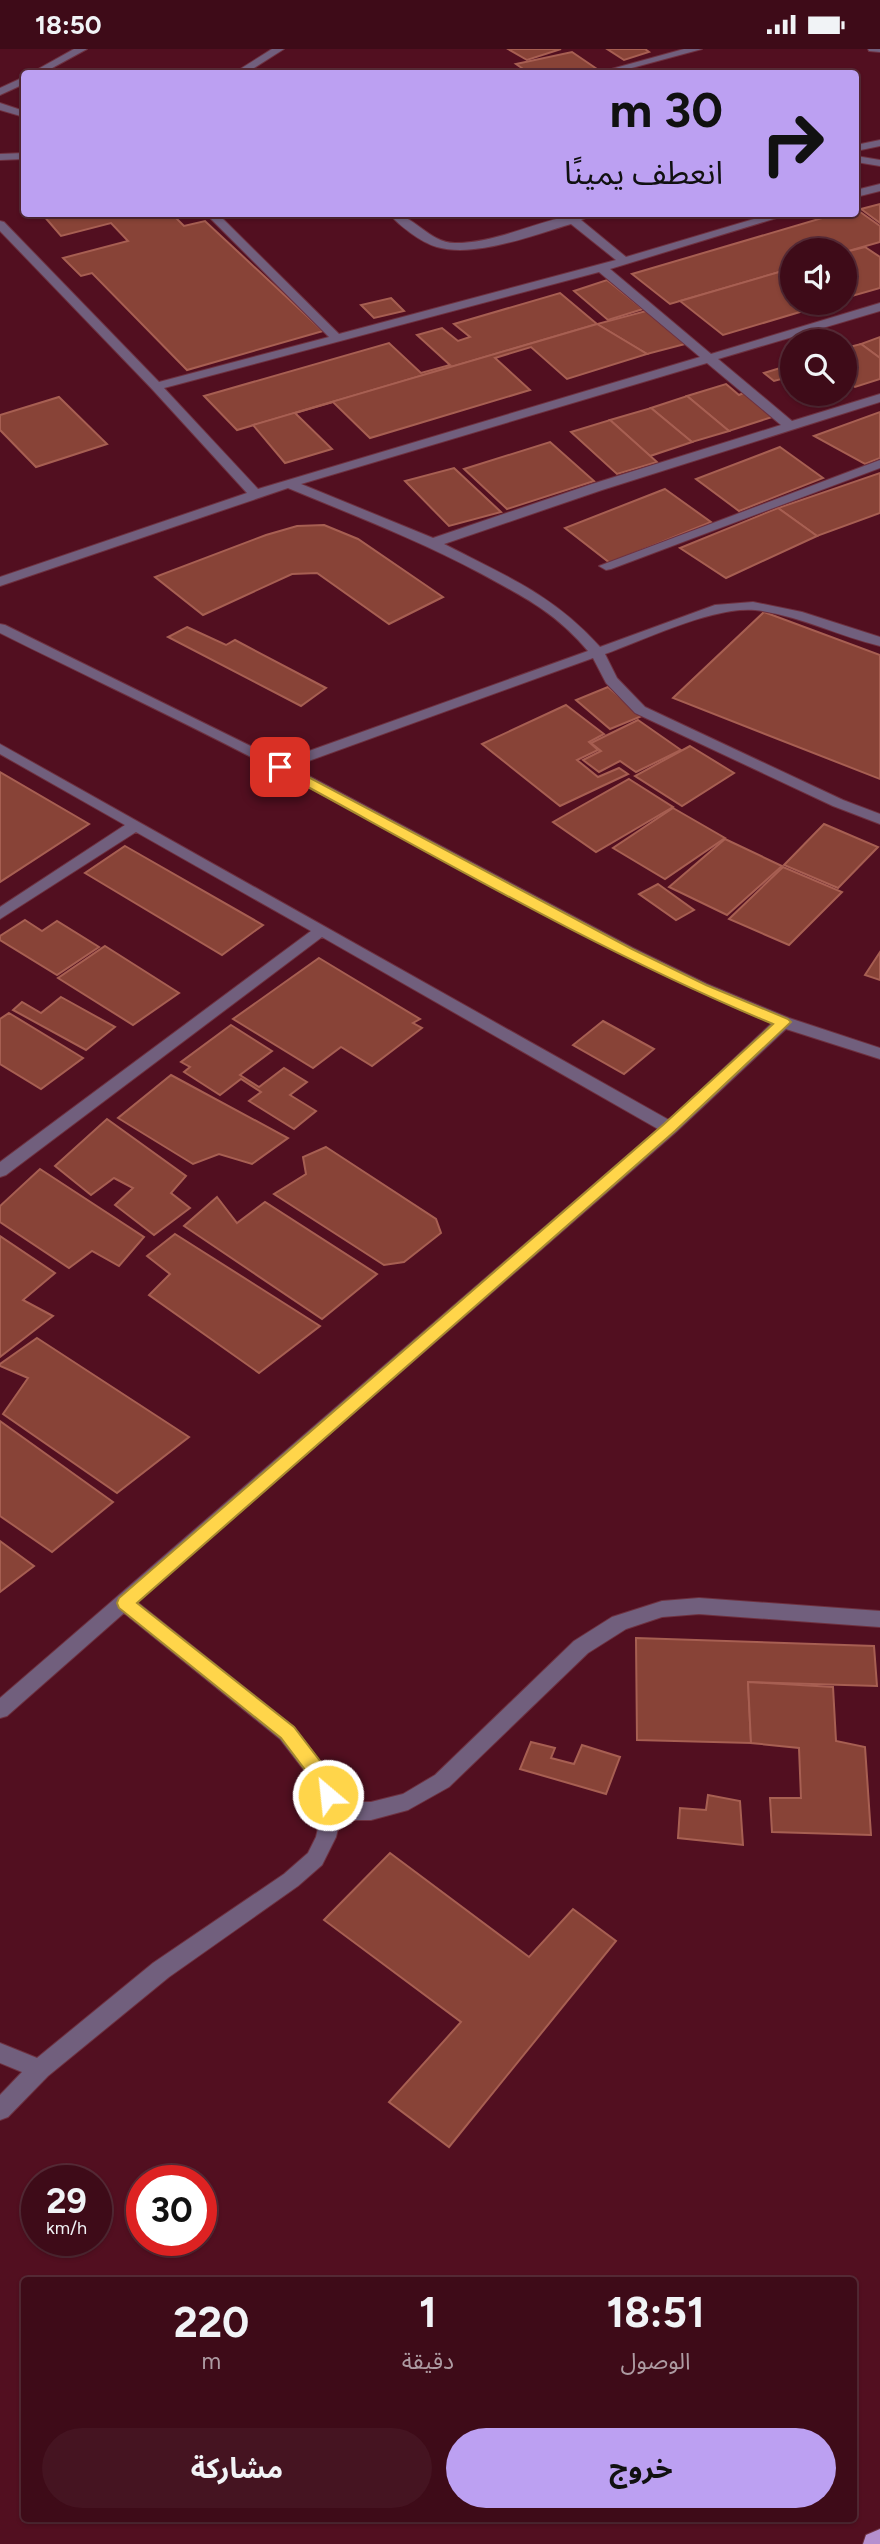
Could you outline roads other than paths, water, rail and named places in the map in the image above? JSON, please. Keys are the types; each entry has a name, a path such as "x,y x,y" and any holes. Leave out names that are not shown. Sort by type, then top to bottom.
{"main road":[{"path":"875,2544 880,2541"}],"street":[{"path":"42,70 82,49"},
{"path":"244,70 279,49"},
{"path":"614,70 697,49"},
{"path":"873,49 880,50"},
{"path":"0,92 21,81"},
{"path":"0,106 21,113"},
{"path":"859,147 880,143"},
{"path":"0,157 21,156"},
{"path":"859,160 880,163"},
{"path":"859,193 880,187"},
{"path":"214,217 337,338"},
{"path":"399,217 439,244 454,247 478,245 579,217"},
{"path":"740,228 744,217"},
{"path":"156,386 601,268 775,217"},
{"path":"572,219 624,261"},
{"path":"0,224 156,386 255,494"},
{"path":"0,243 16,242"},
{"path":"601,268 790,426"},
{"path":"0,582 255,494 880,307"},
{"path":"433,543 880,398"},
{"path":"606,566 880,464"},
{"path":"289,484 433,543 545,602 576,628 596,651 611,680 640,710 838,803 880,819"},
{"path":"280,767 693,615 720,608 742,607 797,615 880,642"},
{"path":"0,628 280,767 626,952 701,988 783,1022 880,1054"},
{"path":"0,748 670,1128"},
{"path":"0,914 136,825"},
{"path":"0,1171 322,930"},
{"path":"0,1710 670,1128 783,1022"},
{"path":"0,2110 40,2069 161,1970 291,1880 315,1859 326,1837 332,1811 323,1780 287,1733 125,1603"},
{"path":"332,1811 370,1811 408,1801 442,1781 581,1647 619,1623 662,1609 699,1606 880,1619"},
{"path":"0,2053 40,2069"}]}
